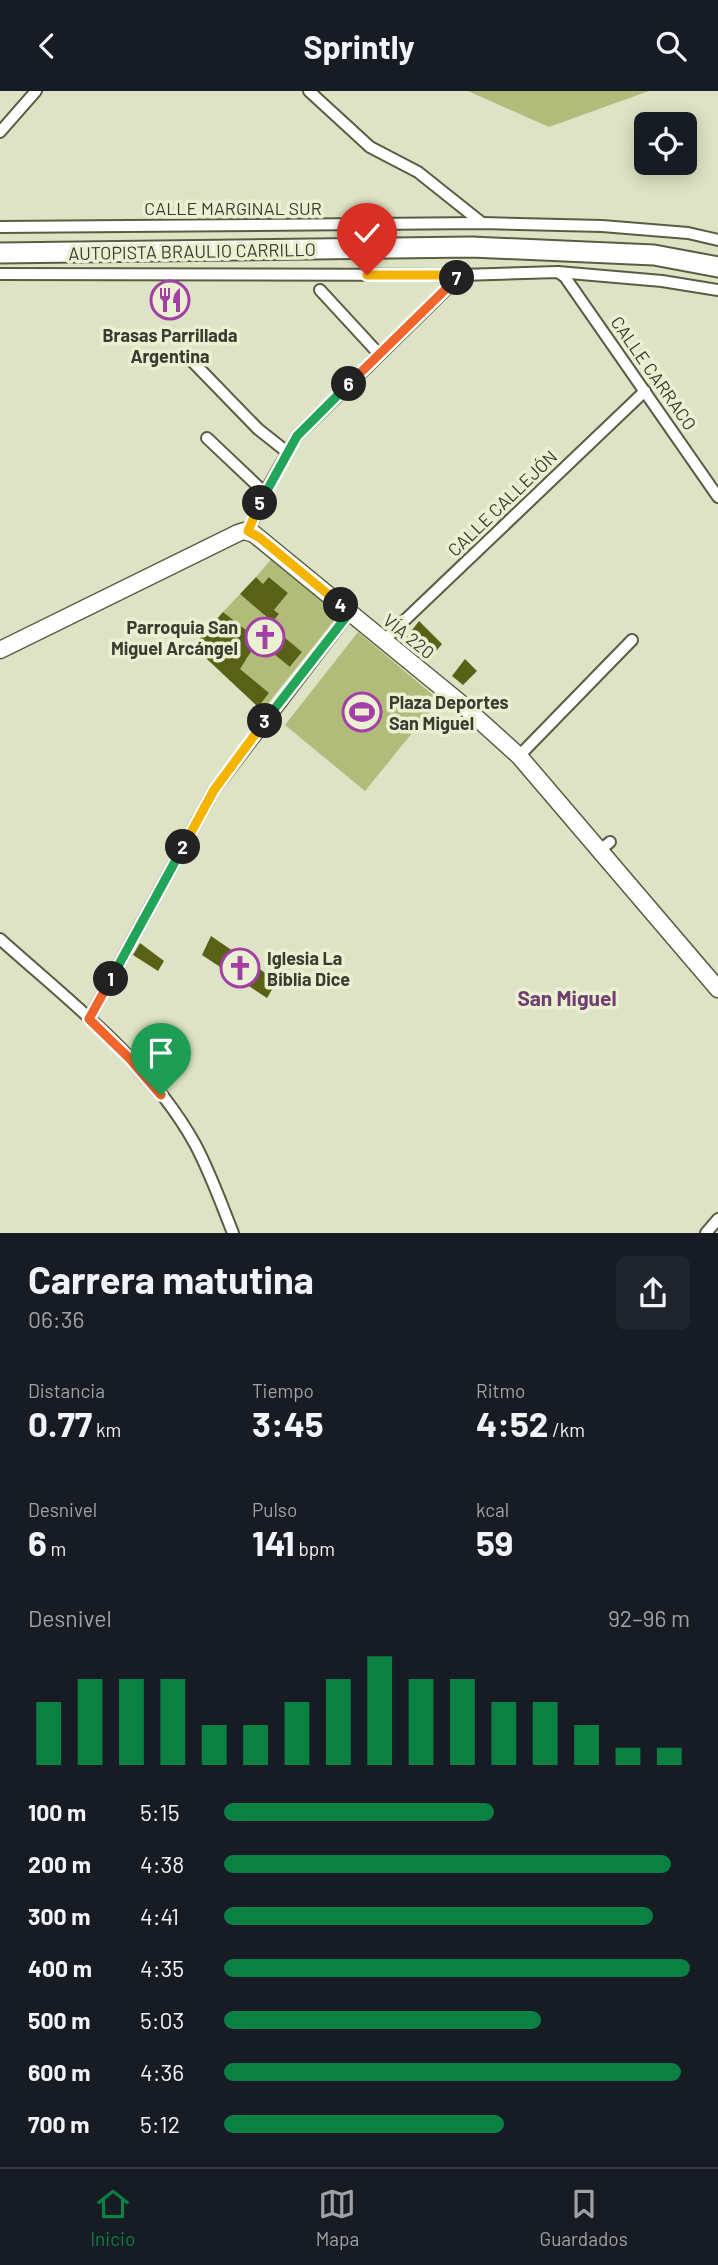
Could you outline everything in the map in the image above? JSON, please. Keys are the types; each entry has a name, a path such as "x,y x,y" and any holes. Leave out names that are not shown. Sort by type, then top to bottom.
{"highway":[{"name":"AUTOPISTA BRAULIO CARRILLO","path":"0,253 472,247 654,255 718,267"}],"main road":[{"name":"VÍA 220","path":"248,531 384,640 519,756 605,846 718,989"},
{"path":"0,650 168,566 238,533 248,531"}],"street":[{"path":"0,132 36,91"},
{"path":"309,91 370,147 418,172 482,223"},
{"name":"CALLE MARGINAL SUR","path":"0,227 482,223 602,226 688,233 718,240"},
{"path":"546,249 548,226"},
{"path":"0,274 461,275 558,272 662,281 718,290"},
{"name":"CALLE CARRACO","path":"558,272 565,277 716,491"},
{"path":"248,531 287,452 303,429 461,275"},
{"path":"320,291 379,354"},
{"path":"191,360 258,429 287,452"},
{"name":"CALLE CALLEJÓN","path":"384,640 645,391"},
{"path":"207,438 265,493"},
{"path":"89,1019 214,790 350,612"},
{"path":"519,756 632,640"},
{"path":"0,939 89,1019 143,1073 182,1124 200,1154 233,1233"},
{"path":"706,1233 718,1219"}],"green space":[{"path":"468,91 649,91 549,127"},
{"path":"274,556 341,612 262,711 258,707 268,693 230,681 249,656 212,624 216,620 243,642 258,641 291,667 302,652 270,625 279,614 274,610 288,593 270,577 263,584 256,577"},
{"path":"240,594 268,611 250,633 223,612"},
{"name":"Plaza Deportes San Miguel","path":"358,632 439,700 365,791 285,725"}],"building":[{"path":"256,577 263,584 269,577 288,593 274,610 279,614 270,625 302,652 290,667 258,641 240,669 269,693 258,707 193,646 223,612 246,630 255,621 268,618 240,594"},
{"path":"419,621 442,644 432,656 407,637"},
{"path":"465,659 477,671 463,685 452,676"},
{"name":"Iglesia La Biblia Dice","path":"211,936 277,981 267,998 202,955"},
{"path":"140,943 164,961 158,971 133,955"}],"place":[{"name":"Brasas Parrillada Argentina","path":"170,300"},
{"name":"Parroquia San Miguel Arcángel","path":"265,637"},
{"name":"Plaza Deportes San Miguel","path":"362,712"},
{"name":"Iglesia La Biblia Dice","path":"240,968"}],"district":[{"name":"San Miguel","path":"567,997"}],"route":[{"path":"161,1095 130,1059 89,1019 214,790 350,612 248,531 268,487 297,436 461,275 367,275"}]}
